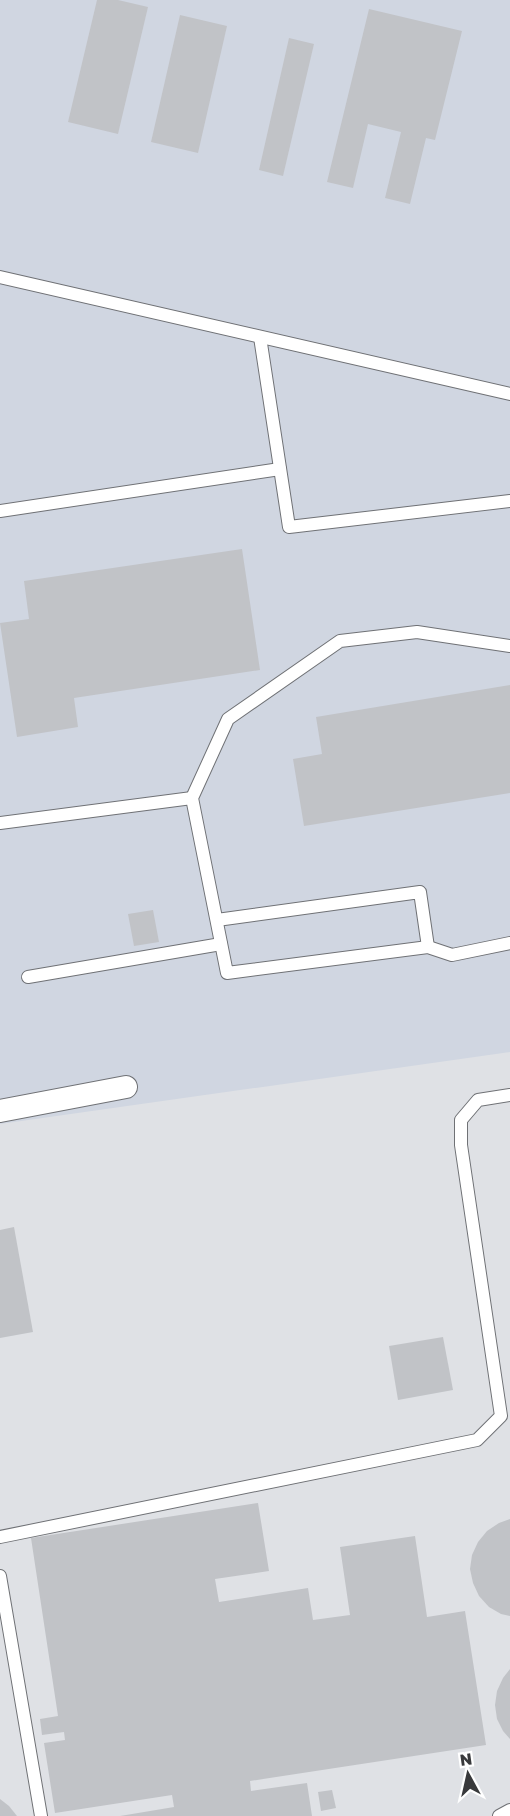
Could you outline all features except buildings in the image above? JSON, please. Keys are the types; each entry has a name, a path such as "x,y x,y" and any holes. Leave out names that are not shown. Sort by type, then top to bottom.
{"street":[{"path":"0,1111 126,1087"}],"lane":[{"path":"0,277 510,394"},
{"path":"260,337 290,527 510,501"},
{"path":"0,511 280,469"},
{"path":"510,646 417,632 340,641 228,719 192,798 227,973 428,947 452,955 510,944"},
{"path":"0,823 192,798"},
{"path":"217,920 420,892 428,947"},
{"path":"28,977 221,944"},
{"path":"0,1537 477,1440 501,1416 461,1145 461,1120 478,1100 510,1095"},
{"path":"0,1576 40,1816"},
{"path":"499,1816 510,1810"}],"shaded area":[{"path":"0,0 510,0 510,1052 0,1124"}]}
